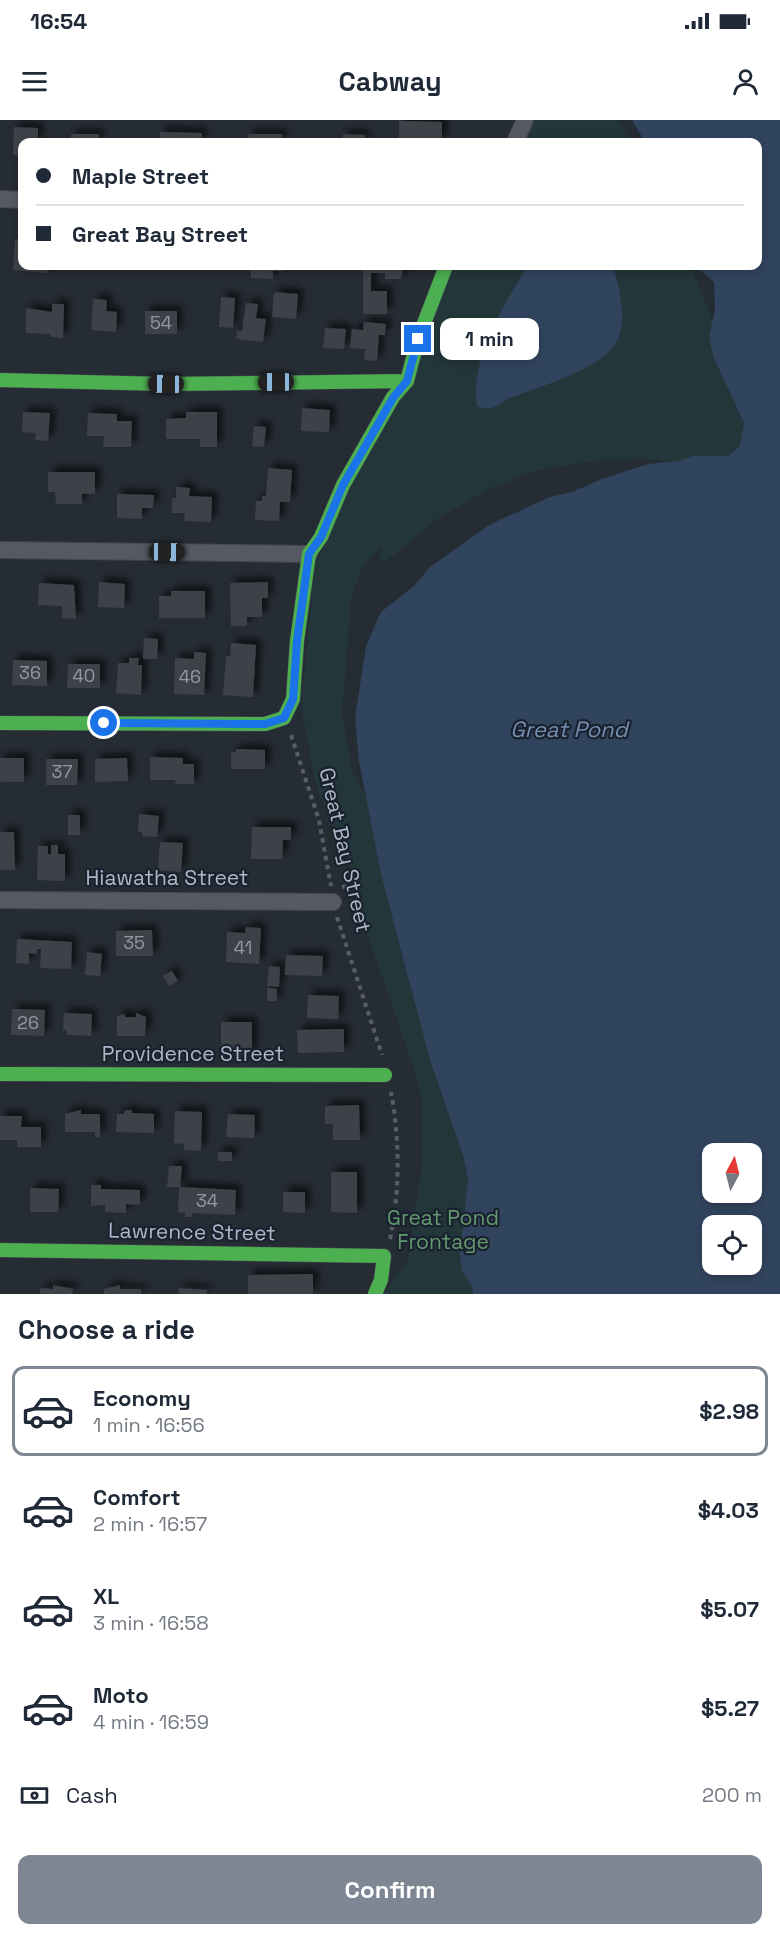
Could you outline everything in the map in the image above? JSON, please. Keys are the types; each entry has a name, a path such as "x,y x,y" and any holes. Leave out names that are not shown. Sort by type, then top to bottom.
{"street":[{"path":"517,138 525,120"},
{"path":"0,199 18,200"},
{"path":"0,723 265,724 284,718 293,699 296,650 309,554 321,537 349,476 393,398 407,381 418,339 444,270"},
{"path":"0,380 166,384 407,381"},
{"path":"0,550 309,554"},
{"name":"Hiawatha Street","path":"0,900 333,902"},
{"name":"Providence Street","path":"0,1074 385,1075"},
{"name":"Lawrence Street","path":"0,1250 384,1256"},
{"path":"375,1294 381,1280 384,1256"}],"path":[{"name":"Great Bay Street","path":"284,718 319,820 328,860 333,902 381,1050 396,1121 398,1185 393,1225 384,1256"},
{"path":"344,887 362,884"}],"green space":[{"path":"521,120 617,120 629,138 512,138"},
{"name":"Great Pond Frontage","path":"451,270 692,270 709,310 759,451 681,465 654,459 600,460 538,470 491,488 439,518 385,562 379,560 381,547 368,560 359,574 351,600 342,715 352,770 393,847 467,1111 476,1294 383,1294 408,1260 421,1171 422,1100 412,1063 362,919 349,865 316,786 301,705 315,565"}],"water":[{"name":"Great Pond","path":"632,120 780,120 780,1294 473,1294 472,1286 462,1271 460,1255 468,1179 463,1155 430,1060 381,874 359,761 355,718 366,646 381,612 415,585 429,568 489,525 550,497 572,492 602,479 648,464 679,461 693,456 728,456 740,446 744,423 713,356 709,336 715,310 714,282 700,270 762,270 762,138 643,138"},
{"path":"526,270 614,270 622,314 620,333 610,351 569,376 510,398 496,406 480,407 477,406 476,388 484,351 499,314"}],"building":[{"path":"399,121 442,122 442,138 399,138"},
{"path":"14,127 38,128 38,138 18,138 18,156 13,155"},
{"path":"160,132 202,133 202,138 160,138"},
{"path":"71,134 99,134 99,138 71,138"},
{"path":"248,134 282,134 282,138 248,138"},
{"path":"343,134 365,135 365,138 343,138"},
{"path":"15,239 18,239 18,270 47,270 47,273 13,270"},
{"path":"251,270 285,270 273,271 273,279 251,278"},
{"path":"363,270 403,270 401,279 385,279 385,273 371,273 371,291 387,291 387,314 363,314"},
{"path":"274,292 298,294 296,319 272,317"},
{"path":"221,297 235,298 233,328 219,327"},
{"path":"93,299 107,300 106,311 117,312 116,332 91,330"},
{"path":"246,303 258,304 256,318 266,319 263,342 236,339 237,331 242,331"},
{"path":"52,304 64,304 63,338 51,337 51,334 26,333 26,308 52,312"},
{"path":"145,311 177,311 177,334 145,334"},
{"path":"364,322 386,324 385,335 379,335 377,361 364,360 365,349 350,348 352,329 363,330"},
{"path":"325,328 346,329 344,349 323,348"},
{"path":"302,408 330,410 329,432 301,431"},
{"path":"23,412 50,413 48,441 35,440 36,433 22,432"},
{"path":"186,412 217,412 217,447 200,447 200,439 166,439 166,419 186,418"},
{"path":"88,413 117,414 117,421 132,421 131,447 103,447 104,436 87,436"},
{"path":"254,426 266,427 264,447 252,446"},
{"path":"268,468 292,470 290,502 280,502 279,521 255,520 256,501 262,501 262,496 266,496"},
{"path":"48,472 95,472 95,494 82,494 82,504 56,504 55,492 48,492"},
{"path":"176,487 190,488 189,496 212,497 211,522 184,521 185,513 172,513 172,498 176,498"},
{"path":"117,494 154,495 153,508 142,508 142,519 117,518"},
{"path":"99,582 125,584 124,608 98,607"},
{"path":"268,582 268,598 262,598 262,617 247,617 247,626 231,626 230,583"},
{"path":"39,583 74,585 76,619 62,618 62,606 38,605"},
{"path":"171,591 205,591 205,618 159,618 159,596 171,596"},
{"path":"144,638 158,639 157,659 143,659"},
{"path":"231,643 256,645 253,697 223,695 226,656 230,656"},
{"path":"194,652 206,653 204,695 174,694 175,658 194,659"},
{"path":"129,658 139,658 138,665 142,665 141,695 116,693 118,663 129,663"},
{"path":"13,660 47,661 47,686 12,685"},
{"path":"68,664 100,664 100,688 67,688"},
{"path":"236,749 265,750 265,769 231,769 231,752 236,752"},
{"path":"150,757 183,758 183,764 194,764 194,784 175,784 176,780 150,780"},
{"path":"0,758 24,758 24,782 0,782"},
{"path":"127,758 128,781 95,782 95,759"},
{"path":"46,759 78,759 77,785 46,785"},
{"path":"139,814 159,816 157,837 142,836 142,832 138,832"},
{"path":"68,815 80,815 80,835 68,835"},
{"path":"252,827 291,827 291,840 283,840 282,859 251,859"},
{"path":"0,832 14,832 15,870 0,870"},
{"path":"160,842 183,843 181,872 158,870"},
{"path":"51,845 58,845 58,854 65,854 65,881 37,880 38,846 48,846 48,854 51,854"},
{"path":"246,927 261,928 259,964 226,962 227,932 245,933"},
{"path":"152,930 153,956 116,956 116,931"},
{"path":"17,939 72,942 71,969 40,968 41,949 37,949 37,954 29,953 29,964 16,963"},
{"path":"87,952 102,954 100,976 85,975"},
{"path":"286,955 323,956 322,976 285,975"},
{"path":"269,966 280,967 279,987 267,986"},
{"path":"172,971 178,981 169,986 163,976"},
{"path":"267,988 277,989 277,1001 267,1001"},
{"path":"308,995 339,996 338,1019 307,1018"},
{"path":"12,1009 45,1010 44,1036 11,1035"},
{"path":"64,1013 92,1014 91,1036 67,1035 67,1030 63,1030"},
{"path":"136,1013 146,1017 145,1036 117,1036 117,1016 125,1014 125,1017 136,1017"},
{"path":"221,1022 252,1022 252,1054 221,1054"},
{"path":"344,1029 344,1052 298,1053 297,1030"},
{"path":"359,1105 360,1140 333,1140 333,1124 325,1124 325,1106"},
{"path":"81,1110 81,1114 100,1114 100,1137 95,1137 95,1132 65,1132 65,1114"},
{"path":"125,1110 132,1110 132,1113 154,1114 154,1133 116,1132 117,1114 124,1114"},
{"path":"175,1111 202,1112 201,1151 184,1150 184,1144 174,1143"},
{"path":"228,1114 255,1115 254,1138 226,1137"},
{"path":"0,1116 22,1116 21,1127 41,1127 41,1147 17,1147 17,1140 0,1140"},
{"path":"218,1152 232,1152 232,1161 218,1161"},
{"path":"169,1166 182,1166 180,1187 236,1190 235,1215 192,1213 192,1217 185,1217 185,1213 178,1212 179,1187 167,1187"},
{"path":"331,1172 357,1172 357,1213 331,1212"},
{"path":"91,1185 101,1185 101,1189 140,1190 140,1205 126,1204 126,1213 105,1212 105,1205 91,1206"},
{"path":"30,1188 59,1189 58,1212 30,1212"},
{"path":"283,1192 305,1192 305,1213 283,1212"},
{"path":"313,1274 313,1294 248,1294 248,1275"},
{"path":"53,1285 73,1289 72,1294 40,1294 40,1288 53,1289"},
{"path":"120,1285 120,1289 141,1289 141,1294 104,1294 104,1289"},
{"path":"179,1288 207,1290 207,1294 178,1294"}],"traffic: fast":[{"path":"0,723 265,724 284,718 293,699 297,641 309,554 321,537 343,485 393,397 407,381 418,339 444,270"},
{"path":"0,380 166,384 407,381"},
{"path":"0,1074 385,1075"},
{"path":"0,1250 384,1256 381,1280 375,1294"}],"route":[{"path":"104,723 265,724 284,718 290,710 293,699 295,659 309,554 321,537 343,485 393,398 407,381 418,339"}]}
